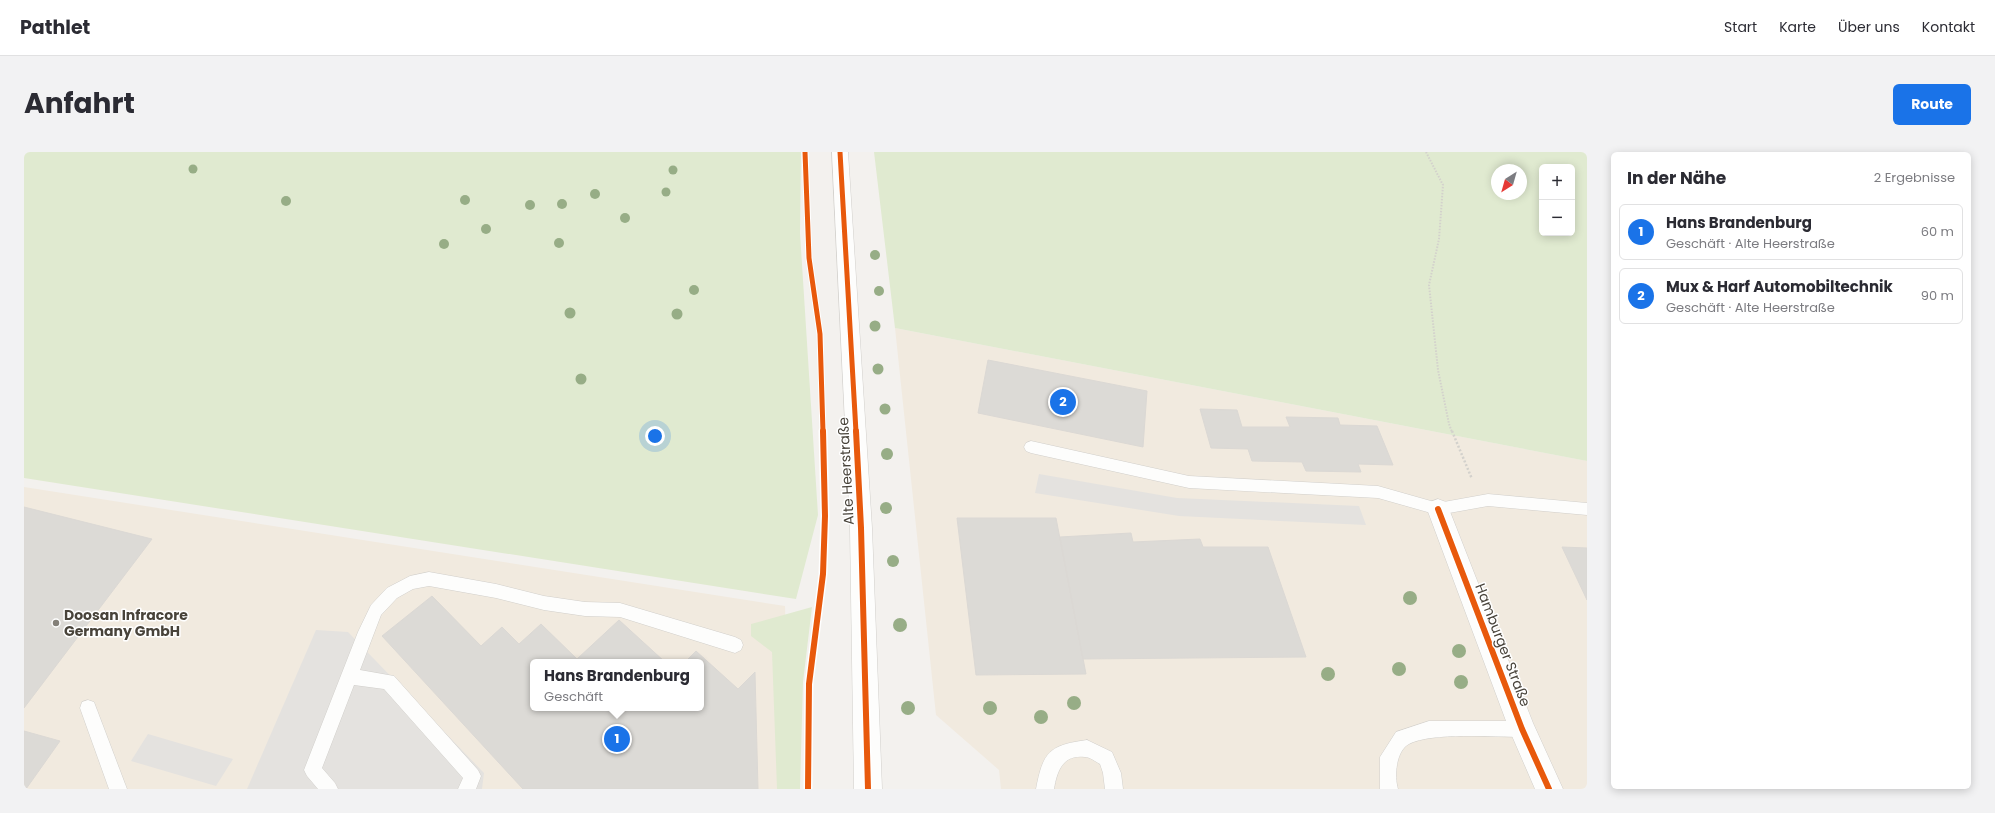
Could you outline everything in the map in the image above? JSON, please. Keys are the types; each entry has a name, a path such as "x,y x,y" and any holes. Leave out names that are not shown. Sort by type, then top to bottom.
{"street":[{"name":"Alte Heerstraße","path":"840,152 861,528 868,789"},
{"name":"Hamburger Straße","path":"1438,509 1522,729 1549,789"}],"lane":[{"path":"1032,447 1188,482 1378,492 1438,509 1488,500 1587,509"},
{"path":"329,789 313,770 349,676 376,610 392,594 410,583 428,579 496,591 544,603 585,609 620,610 734,645"},
{"path":"349,676 388,682 472,776 467,789"},
{"path":"88,708 118,789"},
{"path":"1389,789 1389,757 1402,738 1429,729 1522,729"},
{"path":"1045,789 1049,767 1065,751 1087,748 1106,758 1112,773 1114,789"}],"path":[{"path":"806,152 809,258 820,334 825,516 822,574 809,684 808,789"},
{"path":"1426,152 1443,184 1439,239 1429,285 1438,370 1449,424 1472,480"}],"shaded area":[{"path":"895,328 1587,461 1587,789 1001,789 999,770 936,715"},
{"path":"1039,474 1177,498 1359,506 1366,525 1179,516 1035,493"},
{"path":"24,487 785,606 790,789 24,789"},
{"path":"316,630 348,632 484,773 482,789 247,789"},
{"path":"148,734 233,759 216,786 131,761"}],"green space":[{"path":"24,152 801,152 800,233 818,515 796,599 24,478"},
{"path":"874,152 1587,152 1587,461 895,328"},
{"path":"812,607 803,682 800,789 777,789 772,652 751,636 751,624"}],"building":[{"path":"988,360 1147,391 1143,447 978,413"},
{"path":"1200,409 1237,410 1242,427 1290,427 1286,417 1338,418 1340,425 1377,426 1393,465 1358,464 1361,472 1306,471 1302,462 1252,461 1248,449 1211,448"},
{"name":"Doosan Infracore Germany GmbH","path":"24,507 152,539 24,708"},
{"path":"957,518 1056,518 1086,674 976,675"},
{"path":"1131,533 1133,542 1200,539 1203,547 1268,547 1306,657 1083,659 1060,537"},
{"path":"1562,547 1587,548 1587,600"},
{"path":"432,596 481,646 502,627 519,644 541,624 577,659 530,659 530,711 704,711 704,659 688,659 696,651 738,689 755,672 758,789 523,789 382,636"},
{"path":"619,620 662,659 577,659"},
{"path":"24,731 60,741 26,789 24,789"}],"cycle path":[{"path":"805,152 809,258 820,334 825,516 823,574 809,684 808,789"},
{"path":"840,152 861,528 868,789"},
{"path":"1438,509 1522,729 1549,789"}],"place":[{"name":"Mux & Harf Automobiltechnik","path":"1063,402"},
{"name":"Doosan Infracore Germany GmbH","path":"56,623"},
{"name":"Hans Brandenburg","path":"617,739"}]}
